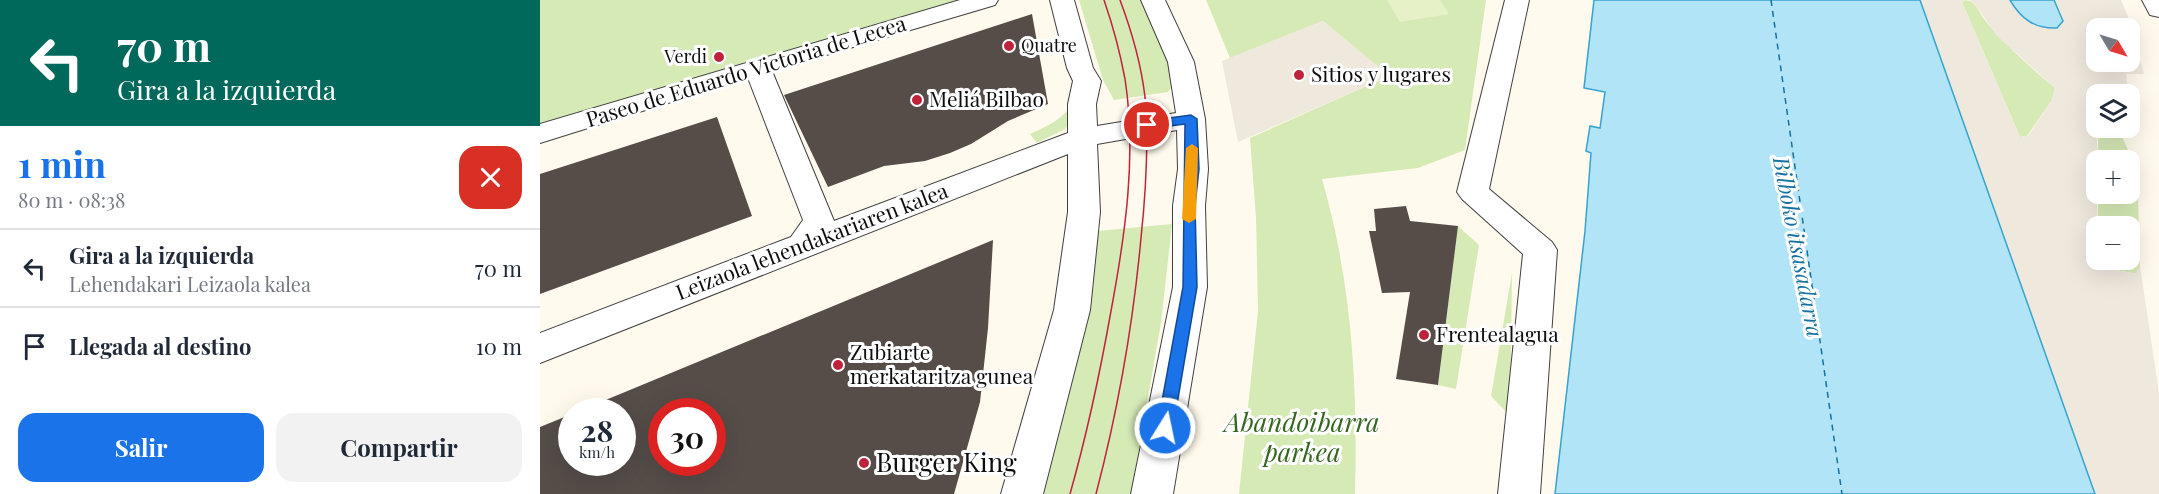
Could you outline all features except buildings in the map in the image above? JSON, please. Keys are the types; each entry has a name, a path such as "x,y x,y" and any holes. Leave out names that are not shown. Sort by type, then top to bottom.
{"street":[{"name":"Paseo de Eduardo Victoria de Lecea","path":"540,134 986,0"},
{"path":"1022,494 1072,310 1084,213 1082,104 1086,81 1062,0"},
{"path":"1152,494 1190,287 1189,206 1192,169 1191,119 1181,62 1153,0"},
{"path":"1517,0 1473,192 1540,250 1518,494"},
{"path":"2154,0 2159,10"},
{"path":"757,67 819,220 803,246"},
{"name":"Leizaola lehendakariaren kalea","path":"540,348 1084,137 1191,119"}],"green space":[{"path":"540,0 960,0 540,128"},
{"path":"1079,0 1140,0 1171,62 1175,83 1168,92 1114,100 1103,80"},
{"name":"Abandoibarra parkea","path":"1206,0 1486,0 1465,150 1418,168 1322,179 1340,257 1351,335 1356,454 1355,494 1239,494 1258,311 1256,218 1250,138 1389,76 1323,21 1230,58"},
{"path":"1387,0 1440,0 1449,14 1400,22"},
{"path":"1966,0 1975,5 1992,29 2009,47 2055,88 2052,100 2027,136 2020,137 1962,2"},
{"path":"1074,102 1075,116 1065,129 1037,143 1030,134 1060,117"},
{"path":"2098,138 2123,138 2128,150 2098,150"},
{"path":"2098,204 2138,204 2139,216 2098,216"},
{"path":"1172,224 1161,323 1131,494 1044,494 1098,231"},
{"path":"1458,226 1479,245 1456,389 1438,385"},
{"path":"2118,270 2138,270 2136,274"},
{"path":"1512,273 1510,416 1491,396"}],"shaded area":[{"path":"1920,0 1966,0 1962,2 2020,137 2028,136 2052,100 2055,88 1996,35 1975,4 1969,0 2010,0 2014,7 2061,13 2054,0 2121,0 2129,18 2086,18 2086,72 2140,72 2140,59 2144,74 2126,74 2127,84 2086,84 2086,138 2097,138 2097,150 2086,150 2086,204 2097,204 2097,216 2086,216 2086,270 2117,270 2136,273 2140,270 2140,266 2159,393 2159,494 2095,494"},
{"path":"1323,21 1390,76 1238,142 1222,61"}],"water":[{"name":"Bilboko itsasadarra","path":"1594,0 1920,0 2095,494 1555,494 1585,231 1591,153 1586,151 1590,126 1600,128 1605,92 1584,88"},
{"path":"2010,0 2054,0 2063,21 2057,28 2035,25 2019,13"}],"ferry route":[{"path":"1771,0 1842,494"}],"tram line":[{"path":"1070,494 1088,426 1102,357 1121,254 1128,196 1130,137 1125,79 1104,0"},
{"path":"1096,494 1118,399 1129,335 1138,271 1146,168 1147,132 1143,84 1120,0"}],"slow traffic":[{"path":"1189,219 1192,148"}],"place":[{"name":"Quatre","path":"1009,46"},
{"name":"Verdi","path":"719,57"},
{"name":"Sitios y lugares","path":"1299,75"},
{"name":"Meliá Bilbao","path":"917,100"},
{"name":"Frentealagua","path":"1424,335"},
{"name":"Zubiarte merkataritza gunea","path":"838,365"},
{"name":"Burger King","path":"864,463"}],"route":[{"path":"1147,125 1191,119 1190,287 1165,428"}]}
